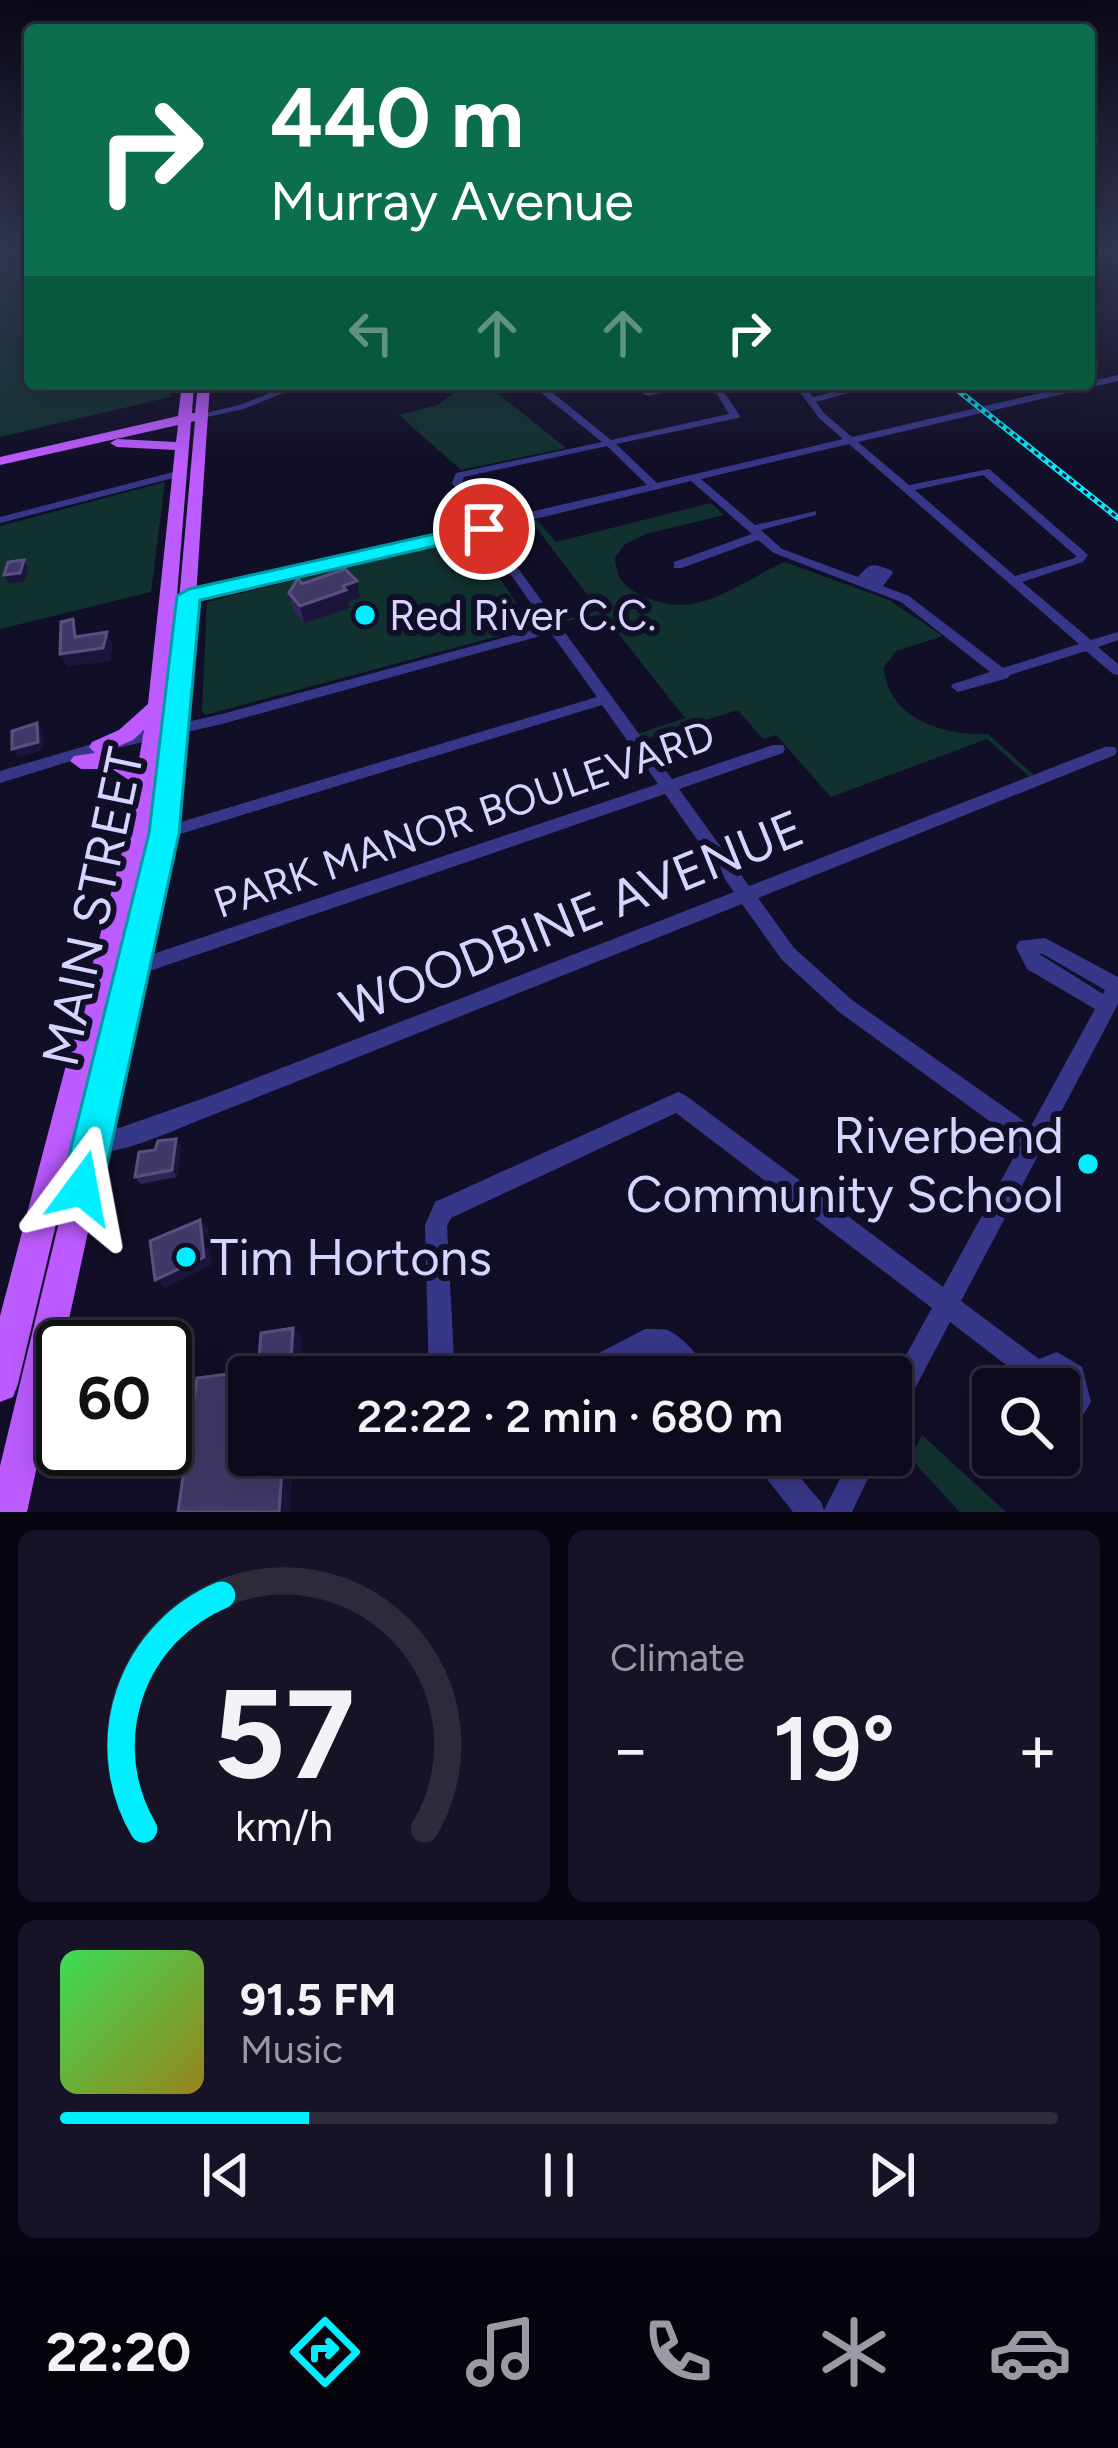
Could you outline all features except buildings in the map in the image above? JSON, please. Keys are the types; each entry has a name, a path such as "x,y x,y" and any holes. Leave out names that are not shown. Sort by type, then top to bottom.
{"main road":[{"path":"0,471 113,438 168,412 184,390"},
{"name":"MAIN STREET","path":"173,732 158,707 179,598 194,420 189,390"},
{"name":"MAIN STREET","path":"0,1384 76,1142 118,973 164,833 173,732 183,446 202,390"},
{"path":"0,461 194,420"},
{"path":"113,438 183,446"},
{"path":"90,754 126,735 158,707"},
{"name":"MAIN STREET","path":"118,973 147,781 173,732"},
{"path":"90,754 116,760 147,781"},
{"name":"MAIN STREET","path":"48,1320 76,1142"},
{"name":"MAIN STREET","path":"8,1512 36,1389"}],"street":[{"path":"194,420 285,390"},
{"path":"546,390 656,488"},
{"path":"719,390 735,416 460,475 457,482 603,700 788,954 825,992 1035,1142"},
{"path":"804,390 822,416 852,443 1118,671"},
{"path":"813,400 853,390"},
{"path":"179,598 1069,390"},
{"path":"906,489 985,471 1082,555 1079,560 1013,581"},
{"path":"0,520 181,473"},
{"path":"695,479 790,557 919,607 1003,675"},
{"path":"678,565 812,513"},
{"path":"0,777 554,628"},
{"path":"958,687 1118,636"},
{"path":"164,833 603,700"},
{"name":"PARK MANOR BOULEVARD","path":"118,973 778,749"},
{"name":"WOODBINE AVENUE","path":"76,1142 122,1138 210,1106 742,892 1110,751"},
{"path":"0,787 90,754"},
{"path":"912,1369 1114,995"},
{"path":"441,1356 436,1225 443,1210 678,1102 1023,1368"},
{"path":"618,1356 645,1341 666,1342 680,1356"},
{"path":"0,1384 36,1377"},
{"path":"781,1476 811,1512"},
{"path":"837,1512 855,1476"}],"green space":[{"path":"0,322 24,322 24,390 171,390 170,397 0,437"},
{"path":"458,390 494,390 566,448 461,470 399,415 438,405"},
{"path":"165,482 151,592 0,629 0,526"},
{"path":"711,503 724,515 646,534 625,544 615,558 624,584 660,602 697,603 785,562 889,600 943,636 896,651 884,667 895,699 906,711 936,727 988,734 1034,775 1030,777 987,739 831,797 776,735 763,739 738,710 636,742 632,736 685,718 603,614 551,624 599,610 531,521 537,520 556,542"},
{"name":"Red River C.C.","path":"472,536 532,627 205,715 202,711 207,602"},
{"path":"922,1435 1006,1512 960,1512 912,1460"}],"railway":[{"path":"958,390 1118,518"}],"place":[{"name":"Red River C.C.","path":"365,615"},
{"name":"Riverbend Community School","path":"1088,1164"},
{"name":"Tim Hortons","path":"186,1257"}],"route":[{"path":"82,1188 164,833 189,596 484,529"}]}
